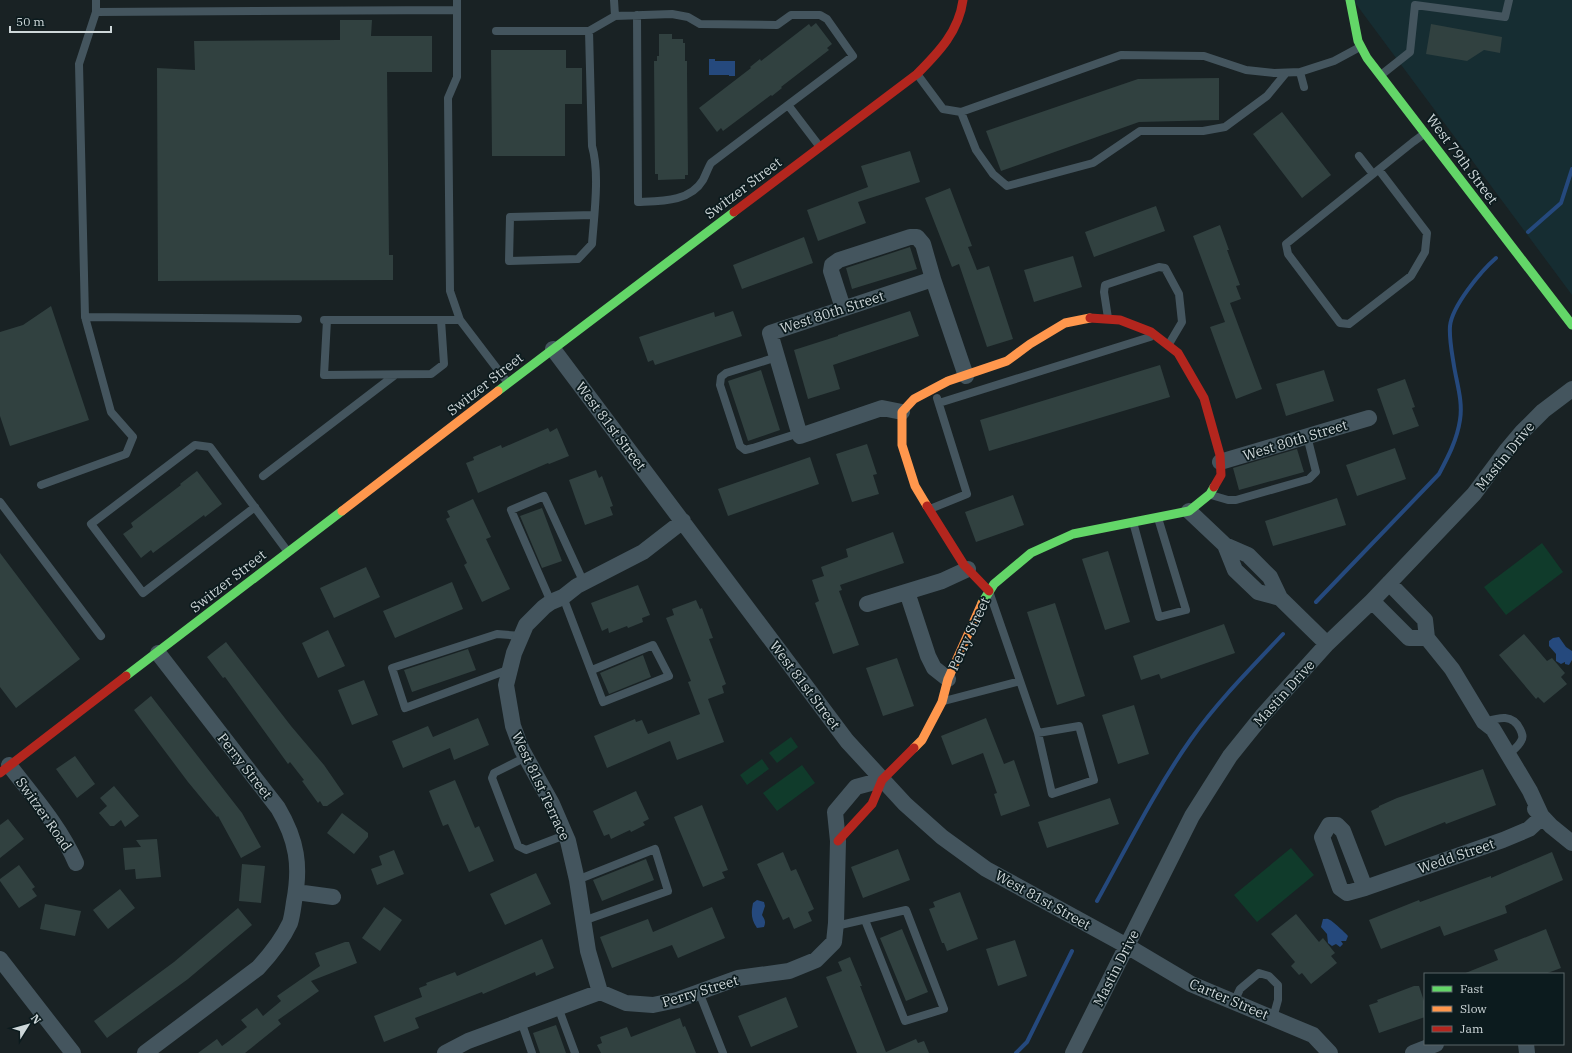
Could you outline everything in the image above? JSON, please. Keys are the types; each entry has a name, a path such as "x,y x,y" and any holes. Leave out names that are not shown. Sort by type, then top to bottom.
{"street":[{"name":"Switzer Street","path":"5,769 553,349 917,74 935,56 949,38 963,11 963,0"},
{"name":"West 79th Street","path":"1350,0 1358,42 1361,47 1572,325"},
{"path":"843,308 831,271 832,265 839,260 910,237 917,238 923,244 933,279 966,376"},
{"name":"West 80th Street","path":"799,433 770,332 933,279"},
{"path":"989,591 968,569 915,486 902,445 902,412 914,400 948,381 1007,361 1030,344 1065,324 1094,317 1120,320 1151,332 1178,353 1204,398 1220,455 1221,475 1210,494 1189,511 1225,545 1235,570 1258,592 1280,598 1327,644"},
{"name":"West 81st Street","path":"553,349 847,741 905,804 942,837 986,869 1127,946"},
{"name":"Mastin Drive","path":"1073,1053 1192,816 1230,756 1263,715 1327,644 1372,600 1474,494 1522,432 1543,411 1572,389"},
{"path":"799,433 800,436 882,408 902,412"},
{"name":"West 80th Street","path":"1220,462 1369,418"},
{"name":"Perry Street","path":"838,841 872,804 882,780 922,740 942,702 948,679 984,599 994,584 1031,553 1074,534 1189,511"},
{"name":"West 81st Terrace","path":"600,992 588,951 577,880 565,835 552,804 522,750 513,726 506,685 521,636 526,625 557,600 584,583 643,552 682,521"},
{"path":"868,604 942,581 968,569"},
{"path":"1389,582 1425,620 1427,638 1452,669 1484,722 1493,729 1504,757 1530,791 1542,816 1572,842"},
{"path":"907,592 928,656 934,668 948,679"},
{"path":"1372,600 1409,638 1427,638"},
{"name":"Perry Street","path":"145,1053 258,968 273,952 291,921 296,892 298,858 293,839 278,808 158,653"},
{"name":"Switzer Road","path":"5,769 48,817 71,852 76,864"},
{"name":"Perry Street","path":"600,992 626,1003 653,1004 678,1000 738,978 789,971 816,960 834,942 836,926 838,841 835,812 856,787 882,780"},
{"name":"Wedd Street","path":"1364,888 1503,840 1529,829 1542,816"},
{"path":"296,892 333,897"},
{"name":"Carter Street","path":"1127,946 1191,984 1313,1035 1330,1053"},
{"path":"0,959 72,1053"},
{"path":"445,1053 468,1041 600,992"},
{"path":"1413,1053 1433,1045"}],"lane":[{"path":"41,485 126,454 133,437 111,412 85,317 79,64 96,12 96,0"},
{"path":"457,0 457,77 448,98 450,291 460,320 508,384"},
{"path":"614,0 615,16"},
{"path":"1381,75 1410,52 1415,5 1506,17 1509,0"},
{"path":"96,12 457,10"},
{"path":"496,31 589,31 615,16 637,15 672,14 688,17 700,24 777,25 791,15 820,15 827,19 853,56 711,163 703,180 696,188 671,200 638,202 637,15"},
{"path":"589,31 592,146 596,160 594,215 592,244 578,259 509,261 510,216 594,215"},
{"path":"917,74 943,109 961,112 1121,55 1204,56 1246,70 1286,73 1300,72 1334,61 1361,47"},
{"path":"1300,72 1304,87"},
{"path":"961,112 976,150 993,174 1008,186 1093,163 1140,131 1203,131 1225,127 1267,96 1286,73"},
{"path":"788,105 821,147"},
{"path":"1359,156 1376,172 1427,233 1425,252 1411,276 1349,324 1340,323 1288,254 1286,244 1376,172 1425,133"},
{"path":"1109,319 1104,292 1105,285 1159,267 1165,268 1179,294 1182,322 1168,346"},
{"path":"85,317 298,319"},
{"path":"441,320 444,364 430,374 324,375 326,320 441,320 460,320"},
{"path":"939,403 1155,335"},
{"path":"777,357 726,373 721,378 720,385 740,446 745,450 799,433"},
{"path":"263,476 395,375"},
{"path":"929,509 967,494 934,389"},
{"path":"1210,494 1228,500 1236,500 1309,479 1316,472 1307,436"},
{"path":"255,507 143,593 91,524 195,445 210,447 289,552"},
{"path":"584,583 544,496 511,510 592,670 603,702 669,676 653,645 592,670"},
{"path":"0,502 101,636"},
{"path":"1133,522 1159,617 1186,610 1158,517"},
{"path":"989,591 1038,733 1052,794 1094,780 1080,726 1038,733"},
{"path":"510,669 405,708 392,668 497,634 521,636"},
{"path":"942,702 1020,681"},
{"path":"1484,722 1504,717 1512,718 1518,725 1523,734 1522,741 1504,757"},
{"path":"526,757 494,773 492,778 518,846 526,850 565,835"},
{"path":"577,880 655,849 668,891 583,921"},
{"path":"836,926 906,910 944,1009 905,1021 864,920"},
{"path":"1234,1002 1240,989 1259,973 1269,976 1278,985 1278,1000 1273,1018"},
{"path":"699,992 723,1053"},
{"path":"558,1007 575,1053"},
{"path":"521,1021 532,1053"}],"shaded area":[{"path":"1353,0 1572,0 1572,295"}],"green space":[{"path":"1542,543 1563,572 1506,615 1484,587"},
{"path":"791,737 798,747 777,763 769,753"},
{"path":"762,759 769,769 747,785 740,775"},
{"path":"802,765 815,783 777,811 763,793"},
{"path":"1291,848 1314,875 1257,922 1234,895"}],"water":[{"path":"709,59 715,59 715,61 735,61 735,76 709,75"},
{"path":"1559,637 1566,647 1572,651 1572,660 1569,665 1565,664 1565,662 1561,664 1556,661 1556,654 1549,646 1549,641 1553,638"},
{"path":"757,900 764,902 765,906 762,915 765,922 764,927 757,928 752,913 753,903"},
{"path":"1323,919 1331,921 1348,936 1346,941 1341,941 1343,944 1340,947 1336,944 1332,946 1328,943 1327,934 1321,927"}],"building":[{"path":"340,20 372,20 371,36 432,36 432,72 387,72 389,255 393,255 393,280 158,281 157,68 195,70 194,41 340,40"},
{"path":"816,23 832,44 827,48 829,50 781,87 782,88 772,96 771,95 723,131 721,128 717,132 699,108 751,68 750,67 760,59 761,61 809,24 811,27"},
{"path":"1431,24 1502,37 1500,53 1484,50 1467,61 1426,54"},
{"path":"659,34 672,34 672,39 683,39 683,43 685,43 685,61 687,61 688,175 685,175 685,179 658,180 658,174 655,174 654,61 657,61 657,56 659,56"},
{"path":"491,50 566,50 566,68 582,68 582,104 565,104 565,156 492,156"},
{"path":"1219,78 1219,120 1139,122 1001,171 986,131 1138,79"},
{"path":"1282,112 1331,175 1302,198 1253,134"},
{"path":"910,151 920,182 858,202 866,223 818,241 807,210 868,187 861,166"},
{"path":"950,188 972,246 968,247 977,270 989,266 1013,339 987,347 959,264 952,267 925,198"},
{"path":"1156,206 1165,231 1094,257 1085,232"},
{"path":"1220,225 1229,250 1227,250 1240,285 1236,286 1241,299 1230,303 1262,389 1236,399 1210,327 1225,322 1193,236"},
{"path":"804,237 813,263 742,289 733,265"},
{"path":"910,247 917,269 852,289 846,268"},
{"path":"1073,256 1082,287 1034,302 1024,270"},
{"path":"51,306 89,420 10,446 0,416 0,332 23,325"},
{"path":"733,311 742,336 655,365 653,360 648,362 639,337 714,312 715,317"},
{"path":"910,311 919,336 833,365 840,389 808,399 794,350"},
{"path":"1160,365 1170,397 989,451 980,420"},
{"path":"761,370 780,430 748,441 728,381"},
{"path":"1324,370 1334,401 1286,416 1276,384"},
{"path":"1405,379 1415,407 1412,408 1419,426 1393,435 1377,389"},
{"path":"548,428 550,432 557,428 569,456 549,464 548,463 478,493 466,463 474,460 473,457 501,445 502,448"},
{"path":"867,444 877,474 873,475 879,494 852,502 836,454"},
{"path":"1395,448 1406,479 1357,496 1346,465"},
{"path":"1297,449 1304,472 1239,490 1233,468"},
{"path":"810,457 819,484 728,516 718,489"},
{"path":"596,470 599,478 602,476 613,506 610,507 613,515 585,525 569,480"},
{"path":"197,471 222,504 205,517 204,515 153,553 151,550 141,558 123,534 133,527 131,523"},
{"path":"1013,495 1024,525 976,542 965,512"},
{"path":"1337,498 1346,525 1273,546 1265,521"},
{"path":"473,499 491,537 486,539 510,589 482,602 464,565 467,563 446,519 450,517 447,511"},
{"path":"542,508 562,561 542,568 520,516"},
{"path":"893,532 904,563 840,585 842,590 839,591 859,645 833,654 815,603 819,601 812,580 824,576 821,567 848,557 846,549"},
{"path":"1108,551 1130,622 1105,630 1082,559"},
{"path":"0,553 80,659 16,708 0,687"},
{"path":"366,567 380,597 334,618 320,588"},
{"path":"452,582 463,609 395,638 383,611"},
{"path":"638,585 650,615 642,618 643,622 628,628 627,626 609,633 608,628 602,631 591,603"},
{"path":"696,600 700,609 702,608 713,638 709,639 726,684 722,686 724,693 708,699 724,742 677,760 670,741 607,768 594,736 635,719 636,722 642,720 648,734 700,714 688,682 691,681 666,618 674,615 672,609"},
{"path":"1055,603 1085,696 1057,705 1027,612"},
{"path":"1224,624 1235,653 1161,679 1159,674 1141,680 1133,656"},
{"path":"328,630 345,666 318,678 302,643"},
{"path":"1524,634 1547,661 1552,658 1565,673 1561,677 1567,684 1544,703 1538,697 1536,699 1499,655"},
{"path":"226,642 291,726 324,765 344,794 327,806 323,806 320,801 318,803 302,781 304,780 290,762 288,764 225,677 223,678 207,657"},
{"path":"468,649 476,670 412,692 404,670"},
{"path":"643,655 651,677 609,694 600,673"},
{"path":"897,658 914,706 883,716 866,668"},
{"path":"364,680 378,715 352,725 338,690"},
{"path":"151,696 242,813 261,847 241,858 218,816 217,817 188,782 134,710"},
{"path":"1134,705 1149,754 1118,764 1102,715"},
{"path":"478,718 489,745 454,760 450,748 403,768 392,741 428,726 433,737"},
{"path":"986,718 1004,764 1014,760 1030,806 1001,816 994,794 997,793 983,753 952,765 941,736"},
{"path":"75,756 95,784 77,798 56,769"},
{"path":"1483,769 1496,805 1446,824 1445,822 1385,846 1371,811 1397,798"},
{"path":"455,780 475,828 479,826 494,861 469,872 448,824 443,826 429,791"},
{"path":"114,786 139,816 125,827 121,820 114,826 110,826 99,813 107,806 100,798"},
{"path":"636,791 649,819 643,822 645,825 611,839 609,834 604,836 593,811"},
{"path":"1110,798 1119,824 1047,848 1038,822"},
{"path":"702,805 728,870 722,872 725,878 703,887 674,817"},
{"path":"342,813 368,833 368,837 354,854 327,833"},
{"path":"8,819 24,839 0,858 0,825"},
{"path":"157,839 161,877 136,879 135,869 125,870 123,848 141,847 136,840"},
{"path":"898,849 910,880 863,898 851,867"},
{"path":"394,850 404,874 377,885 371,869 382,865 379,856"},
{"path":"783,852 791,871 796,869 814,909 808,912 812,921 794,929 789,917 783,920 757,864"},
{"path":"1552,852 1563,880 1505,906 1507,913 1444,936 1440,926 1381,949 1369,920 1419,900 1420,902 1491,876 1491,878"},
{"path":"646,859 654,880 602,901 593,880"},
{"path":"242,864 265,866 261,903 239,901"},
{"path":"19,865 35,887 32,889 37,896 19,908 0,879"},
{"path":"536,873 551,904 505,925 490,894"},
{"path":"120,889 135,908 108,929 93,910"},
{"path":"960,892 978,939 947,951 944,943 942,943 929,909 935,907 933,902"},
{"path":"45,904 81,911 75,936 40,929"},
{"path":"384,907 402,920 380,951 362,938"},
{"path":"712,907 725,938 678,958 672,945 612,968 600,937 648,919 653,932"},
{"path":"238,908 252,925 188,979 107,1038 94,1021 174,962"},
{"path":"1296,914 1319,942 1323,938 1335,953 1331,956 1337,963 1311,984 1302,973 1299,975 1291,966 1295,962 1271,934"},
{"path":"902,929 928,992 906,1001 880,938"},
{"path":"1546,929 1561,968 1548,973 1466,973 1498,960 1494,950"},
{"path":"542,939 554,968 536,976 535,972 483,994 482,992 415,1018 419,1028 384,1042 374,1016 422,997 419,988 427,985 426,983 455,972 457,976"},
{"path":"1015,940 1027,976 998,986 986,949"},
{"path":"345,942 349,942 357,963 311,981 319,991 278,1020 281,1024 245,1053 198,1053 217,1039 222,1046 229,1041 247,1027 241,1020 257,1008 263,1016 281,1001 277,996 320,966 315,953"},
{"path":"850,957 886,1052 916,1039 918,1043 924,1041 929,1053 857,1053 826,977 842,971 838,962"},
{"path":"1414,986 1419,986 1424,1001 1424,1017 1379,1033 1369,1005 1378,1002 1377,1000"},
{"path":"786,997 798,1027 751,1047 738,1016"},
{"path":"680,1018 683,1027 685,1026 696,1053 601,1053 597,1045 602,1043 600,1037 627,1027 631,1037"},
{"path":"556,1025 566,1053 540,1053 533,1033"}],"waterway":[{"path":"1528,232 1561,203 1572,169"},
{"path":"1316,602 1439,474 1449,455 1459,427 1461,413 1450,341 1450,326 1461,299 1483,271 1496,258"},
{"path":"1097,901 1153,798 1191,739 1224,698 1283,634"},
{"path":"1016,1053 1027,1042 1072,951"}],"traffic: fast":[{"path":"1350,0 1358,41 1367,58 1572,325"},
{"path":"498,391 734,212"},
{"path":"982,603 994,584 1031,553 1073,534 1189,511 1210,494 1214,487"},
{"path":"126,676 342,511"}],"traffic: slow":[{"path":"927,506 915,486 902,445 902,412 914,399 948,381 1007,361 1030,344 1065,323 1090,318"},
{"path":"342,511 498,391"},
{"path":"914,748 922,740 942,702 948,679 982,603"}],"traffic: jam":[{"path":"734,212 917,74 933,58 947,40 957,22 963,0"},
{"path":"1090,318 1120,320 1151,332 1178,353 1204,398 1220,455 1221,475 1214,487"},
{"path":"927,506 964,565 989,591"},
{"path":"0,773 126,676"},
{"path":"838,841 872,804 882,780 914,748"}]}
